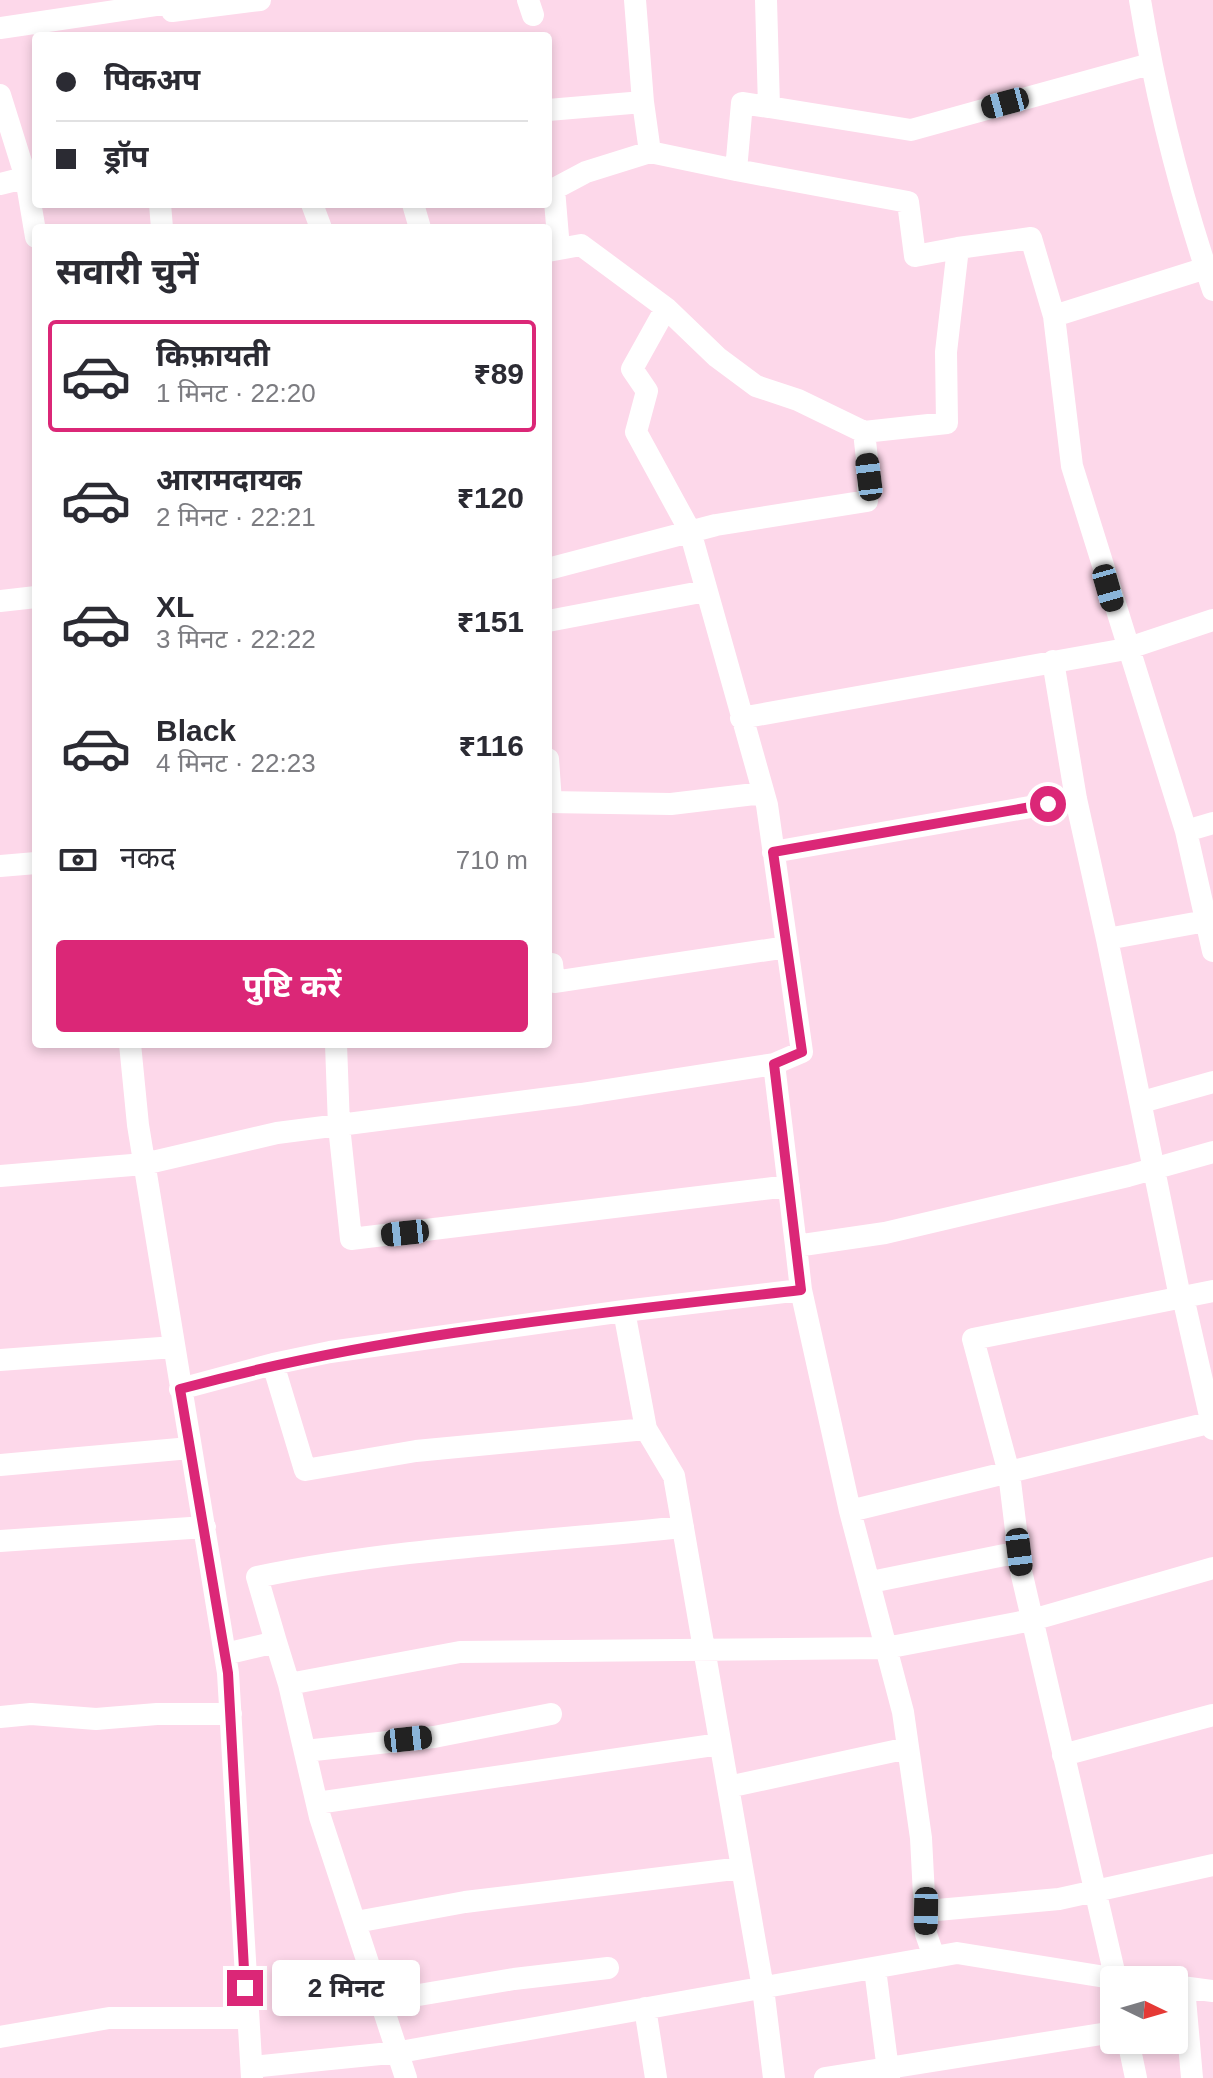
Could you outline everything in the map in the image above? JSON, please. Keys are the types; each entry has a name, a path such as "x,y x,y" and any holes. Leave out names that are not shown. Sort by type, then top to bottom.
{"street":[{"path":"0,28 169,3 172,11 260,0"},
{"path":"635,0 650,152"},
{"path":"766,0 769,107"},
{"path":"1140,0 1150,64 1213,290"},
{"path":"736,170 742,103 911,130 1150,64"},
{"path":"0,95 31,177 0,184"},
{"path":"552,110 643,102"},
{"path":"958,248 946,352 947,423 864,432 798,400 756,386 717,357 666,308 581,245 553,250 554,189 586,172 650,152 908,202 915,256 958,248 1031,238 1054,316 1072,466 1126,649 1186,831 1213,951"},
{"path":"1054,316 1206,268"},
{"path":"0,1176 144,1164 277,1133 581,1094 774,1064 802,1052 763,793 690,531 636,432 647,391 632,369 666,308"},
{"path":"552,568 690,531 867,501 869,477 864,432"},
{"path":"552,620 706,591"},
{"path":"0,601 32,597"},
{"path":"741,718 1126,649 1213,620"},
{"path":"850,1511 1212,1425 1076,799 1053,661"},
{"path":"552,802 671,804 763,793"},
{"path":"773,852 1076,799"},
{"path":"1186,831 1213,823"},
{"path":"0,866 32,863"},
{"path":"1107,939 1206,921"},
{"path":"552,964 554,982 787,947"},
{"path":"130,1048 144,1164 225,1654 252,2072 400,2052 957,1953 1100,1977"},
{"path":"336,1048 339,1126 351,1239 789,1186"},
{"path":"774,1064 801,1290 850,1511 903,1712 926,1934 934,1957"},
{"path":"1142,1102 1213,1082"},
{"path":"796,1246 885,1233 1213,1152"},
{"path":"180,1389 330,1352 801,1290"},
{"path":"1113,1966 1032,1620 1009,1473 973,1339 1213,1291"},
{"path":"624,1311 646,1429 674,1476 763,1988 774,2078"},
{"path":"0,1360 174,1347"},
{"path":"273,1364 305,1470 416,1451 646,1429"},
{"path":"0,1465 190,1448"},
{"path":"0,1541 205,1527"},
{"path":"406,2078 317,1803 289,1684 257,1577 385,1556 683,1527"},
{"path":"871,1582 1019,1552"},
{"path":"289,1684 460,1652 886,1648 1032,1620 1213,1568"},
{"path":"225,1654 276,1642"},
{"path":"0,1717 31,1714 96,1719 157,1714 231,1714"},
{"path":"305,1751 434,1737 551,1714"},
{"path":"1063,1755 1213,1715"},
{"path":"317,1803 720,1744"},
{"path":"728,1787 908,1748"},
{"path":"926,1911 1059,1899 1213,1865"},
{"path":"356,1922 465,1902 742,1868"},
{"path":"383,2001 514,1979 608,1968"},
{"path":"875,1969 888,2072"},
{"path":"1188,1988 1213,1991"},
{"path":"645,2008 656,2078"},
{"path":"0,2037 109,2018 247,2018"},
{"path":"825,2078 888,2072 1100,2034"},
{"path":"1188,2050 1192,2078"},
{"path":"1131,2054 1136,2078"}],"route":[{"path":"245,1988 228,1673 180,1389 330,1352 801,1290 774,1064 802,1052 773,852 1048,804"}]}
